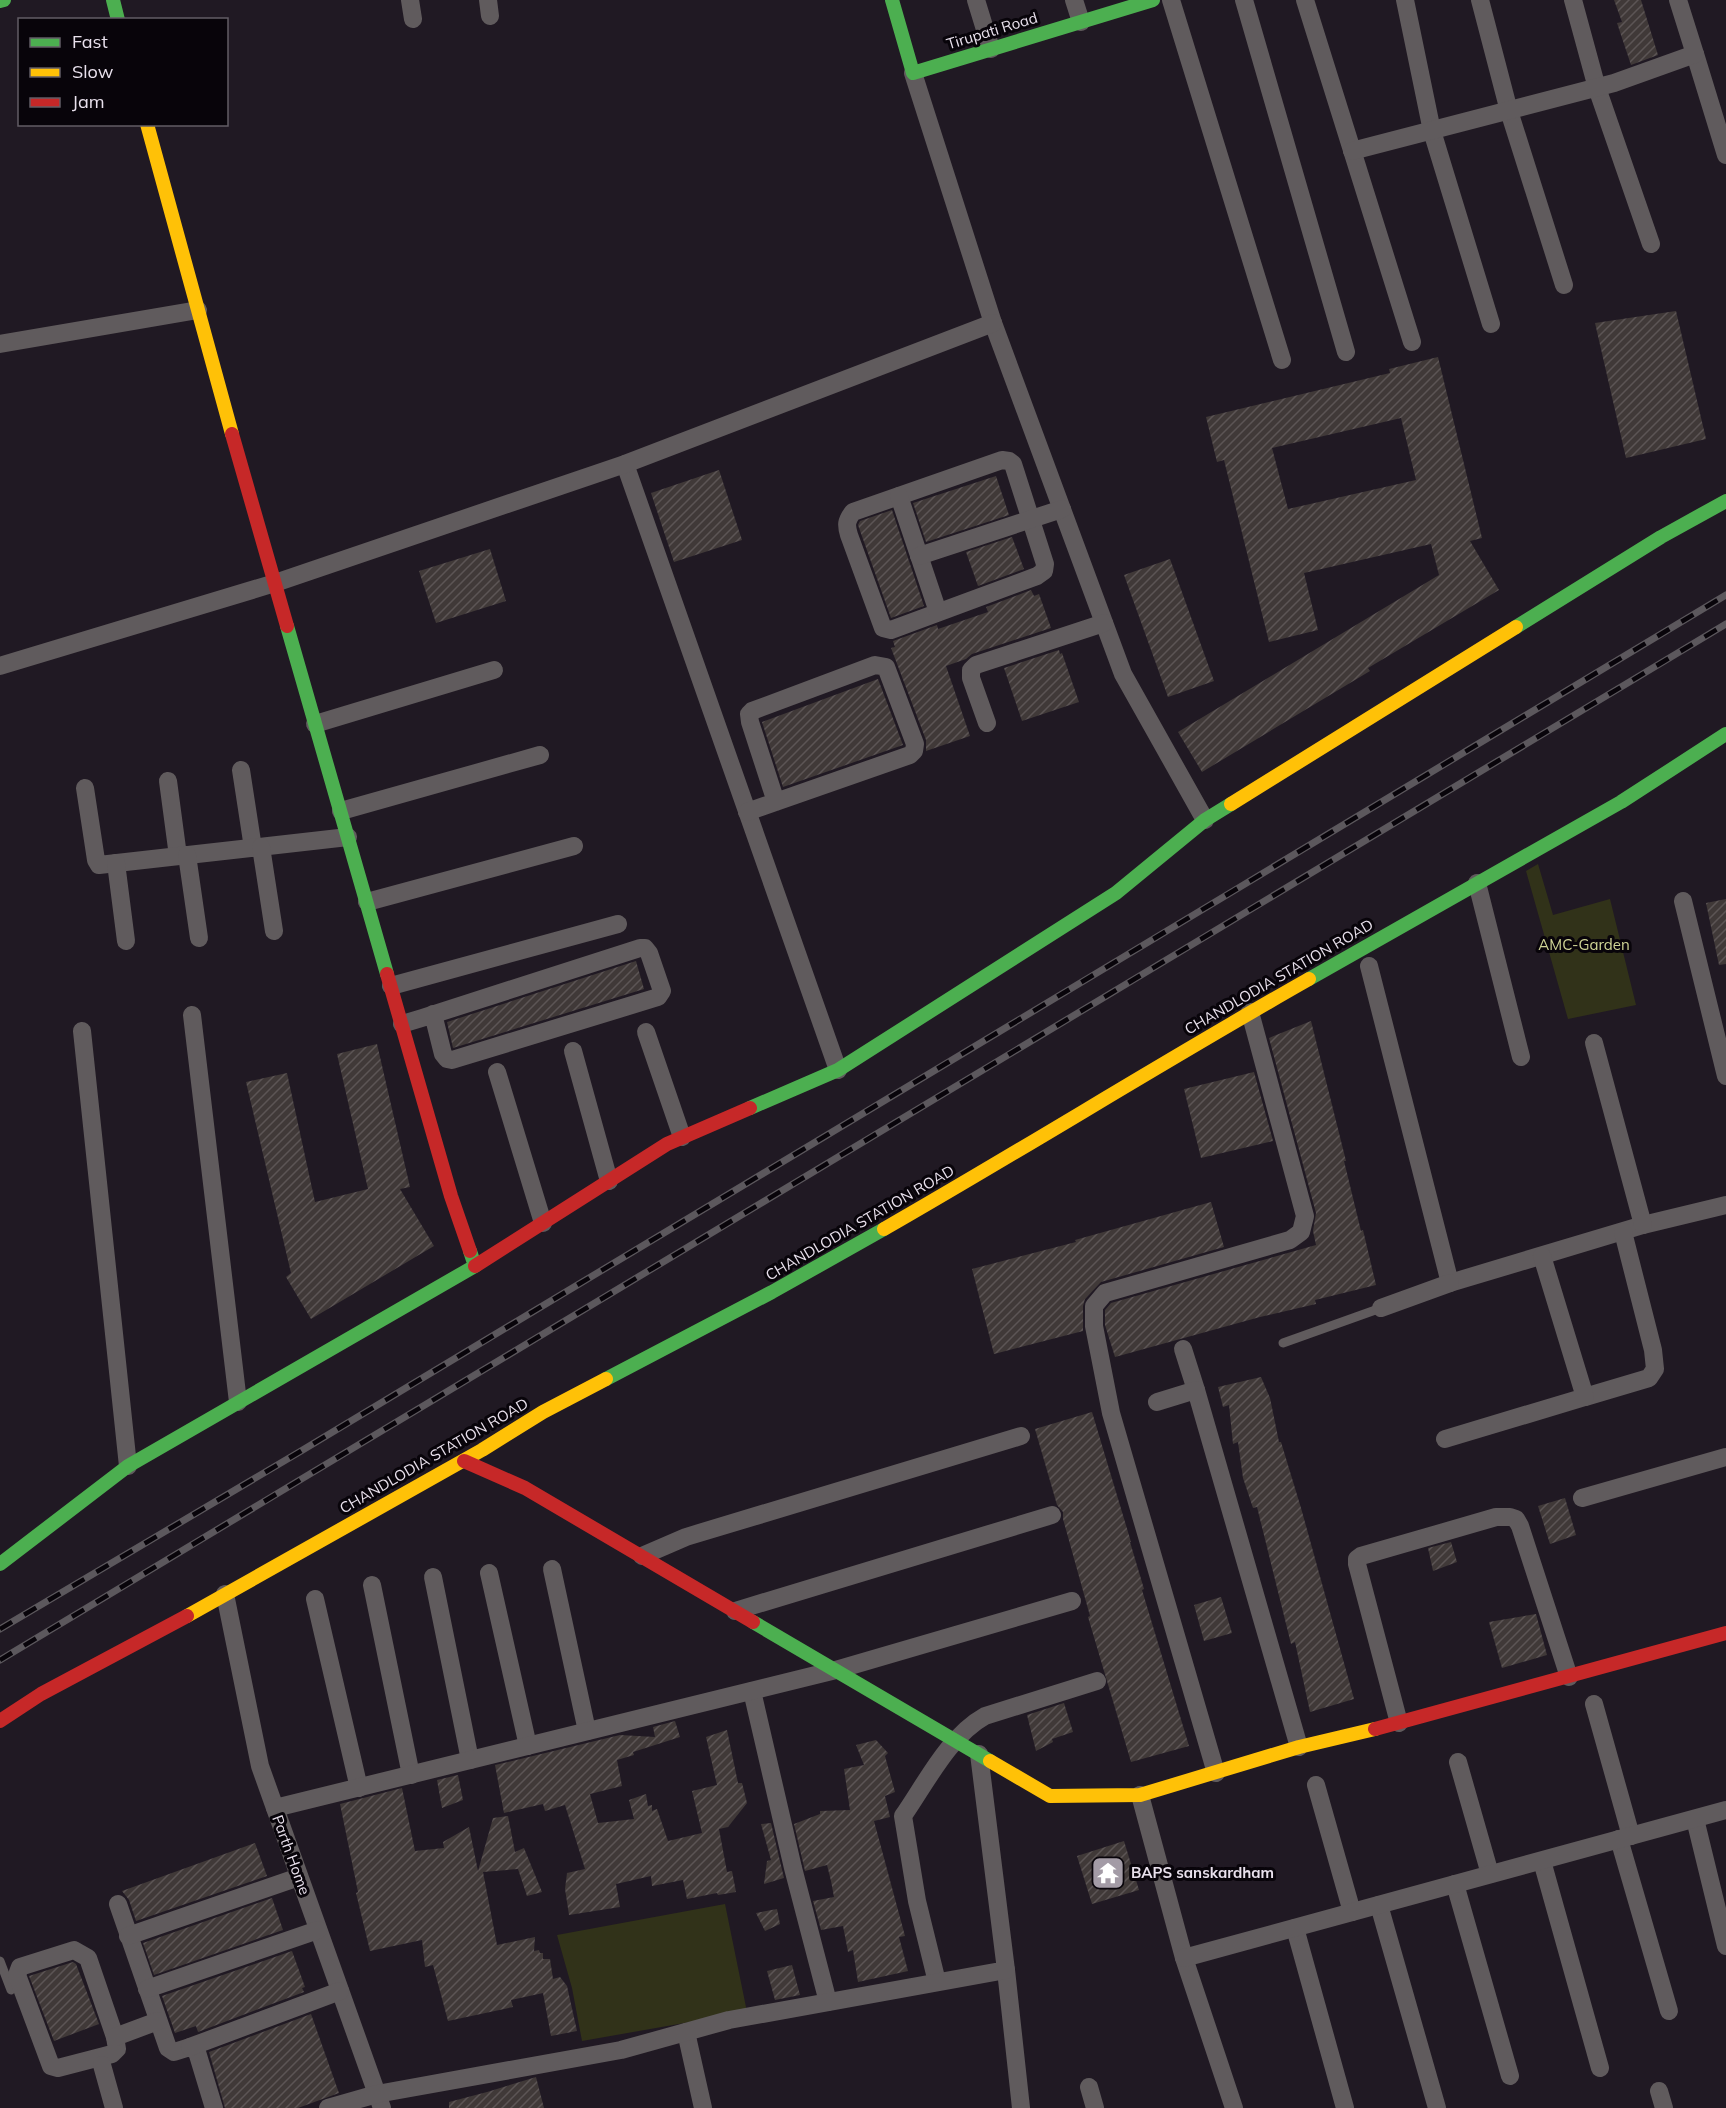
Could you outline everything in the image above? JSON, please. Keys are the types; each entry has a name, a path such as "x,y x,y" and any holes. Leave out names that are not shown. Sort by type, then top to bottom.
{"street":[{"path":"113,0 118,18"},
{"path":"410,0 413,19"},
{"path":"892,0 993,322 1123,674 1205,820"},
{"path":"976,0 991,49"},
{"path":"1074,0 1081,22"},
{"name":"Tirupati Road","path":"913,72 1153,0"},
{"path":"1171,0 1282,360"},
{"path":"1244,0 1346,352"},
{"path":"1305,0 1412,342"},
{"path":"1405,0 1432,131 1491,324"},
{"path":"1480,0 1509,111 1564,285"},
{"path":"1573,0 1597,88 1651,244"},
{"path":"1678,0 1726,155"},
{"path":"1352,151 1597,88 1695,54"},
{"path":"148,126 315,723 451,1196 475,1266"},
{"path":"0,344 198,310"},
{"path":"0,666 275,583 625,464 993,322"},
{"path":"1002,460 1013,464 1031,518 1045,564 1044,571 1037,576 891,630 883,628 846,524 853,512 1002,460"},
{"path":"625,464 838,1070"},
{"path":"899,496 938,612"},
{"path":"0,1564 128,1466 475,1266 667,1144 838,1070 1116,893 1205,820 1661,537 1726,501"},
{"path":"919,556 1062,509"},
{"path":"987,723 971,678 971,670 976,665 1104,622"},
{"path":"747,812 776,802 910,755 914,751 915,744 886,667 875,665 749,714 776,802"},
{"path":"315,723 494,670"},
{"name":"CHANDLODIA STATION ROAD","path":"0,1721 41,1694 161,1631 464,1461 543,1412 772,1292 1004,1160 1250,1012 1621,802 1726,734"},
{"path":"341,811 540,755"},
{"path":"241,770 274,932"},
{"path":"168,781 199,938"},
{"path":"85,788 96,860 99,865 348,837"},
{"path":"367,902 574,846"},
{"path":"116,863 126,941"},
{"path":"1477,883 1521,1057"},
{"path":"1683,901 1726,1076"},
{"path":"391,986 618,924"},
{"path":"402,1024 640,948 645,948 649,953 662,991 658,997 452,1060 447,1059 444,1054 434,1014"},
{"path":"1369,966 1450,1283"},
{"path":"1216,1773 1112,1413 1094,1326 1094,1306 1105,1293 1290,1240 1301,1232 1305,1216 1250,1012"},
{"path":"192,1015 238,1402"},
{"path":"82,1031 128,1466"},
{"path":"646,1032 682,1137"},
{"path":"1594,1043 1643,1225"},
{"path":"573,1051 609,1180"},
{"path":"497,1072 543,1223"},
{"path":"1381,1308 1450,1283 1643,1225 1726,1205"},
{"path":"1445,1439 1649,1378 1655,1369 1653,1350 1623,1232"},
{"path":"1542,1256 1585,1397"},
{"path":"1183,1349 1299,1747"},
{"path":"1157,1402 1196,1390"},
{"path":"642,1556 686,1537 1021,1437"},
{"path":"1582,1498 1726,1457"},
{"path":"464,1461 525,1488 1050,1796 1140,1795 1299,1747 1399,1723 1726,1633"},
{"path":"735,1611 1052,1515"},
{"path":"1399,1723 1357,1559 1496,1517 1510,1516 1516,1519 1520,1526 1569,1677"},
{"path":"552,1569 587,1731"},
{"path":"489,1573 528,1746"},
{"path":"433,1577 470,1760"},
{"path":"372,1585 411,1775"},
{"name":"Parth Home","path":"225,1594 260,1766 379,2101"},
{"path":"315,1599 359,1788"},
{"path":"275,1808 836,1670 1072,1601"},
{"path":"937,1982 917,1900 903,1816 955,1740 973,1723 985,1716 1097,1681"},
{"path":"752,1690 793,1869 828,2002"},
{"path":"1594,1704 1669,2012"},
{"path":"979,1754 1021,2108"},
{"path":"1458,1762 1490,1874"},
{"path":"1316,1785 1352,1912"},
{"path":"1140,1795 1184,1958 1234,2108"},
{"path":"1184,1958 1726,1810"},
{"path":"1695,1819 1726,1946"},
{"path":"1542,1861 1600,2068"},
{"path":"128,1936 299,1877"},
{"path":"1455,1884 1510,2076"},
{"path":"118,1904 168,2048 174,2052 340,1991"},
{"path":"1379,1905 1437,2108"},
{"path":"1295,1928 1345,2108"},
{"path":"147,1989 318,1930"},
{"path":"74,1950 88,1958 115,2037 117,2049 112,2054 58,2068 51,2066 17,1975 20,1967 74,1950"},
{"path":"328,2108 379,2101 621,2050 729,2020 1006,1970"},
{"path":"115,2037 158,2021"},
{"path":"686,2032 703,2108"},
{"path":"190,2047 197,2052 214,2108"},
{"path":"102,2064 114,2108"},
{"path":"1089,2087 1095,2108"}],"lane":[{"path":"1283,1343 1381,1308"},
{"path":"0,1961 11,1990"}],"green space":[{"name":"AMC-Garden","path":"1538,864 1553,915 1610,899 1636,1005 1568,1019 1526,871"},
{"path":"725,1904 747,2012 582,2041 572,1988 557,1935"}],"building":[{"path":"1614,0 1641,0 1658,55 1631,65 1617,23 1622,22"},
{"path":"1676,311 1706,439 1626,458 1595,323"},
{"path":"1438,357 1482,538 1470,541 1499,590 1368,668 1370,671 1202,772 1178,732 1439,575 1431,544 1304,573 1318,630 1269,642 1224,460 1217,462 1206,417 1390,373 1389,369","holes":["1401,418 1416,480 1288,509 1272,448"]},
{"path":"719,470 742,540 674,562 651,493"},
{"path":"996,476 1009,515 926,542 913,503"},
{"path":"892,510 924,606 891,618 858,525 860,521"},
{"path":"1012,537 1024,569 978,586 966,552"},
{"path":"490,549 506,601 436,623 419,571"},
{"path":"1170,559 1214,681 1168,697 1124,575"},
{"path":"1031,590 1034,596 1039,594 1051,628 972,654 966,659 946,666 970,736 926,751 926,740 891,648 895,647 893,641 937,625 938,629 988,612 986,607"},
{"path":"1059,650 1079,702 1022,721 1004,668"},
{"path":"878,679 903,745 783,787 762,722"},
{"path":"1726,899 1726,964 1719,965 1706,903"},
{"path":"636,961 644,989 453,1048 447,1022"},
{"path":"1311,1021 1376,1285 1315,1300 1316,1304 1115,1357 1105,1325 1105,1310 1111,1303 1316,1245 1313,1231 1316,1213 1269,1038"},
{"path":"377,1044 410,1187 400,1189 434,1246 311,1319 286,1277 291,1273 246,1082 287,1073 315,1202 368,1189 337,1054"},
{"path":"1254,1072 1273,1141 1201,1158 1184,1089"},
{"path":"1211,1202 1224,1247 1101,1282 1085,1299 1083,1331 994,1354 972,1269 1076,1242 1075,1240"},
{"path":"1261,1377 1270,1398 1279,1442 1281,1442 1301,1508 1354,1699 1310,1712 1295,1642 1291,1644 1257,1507 1253,1508 1243,1478 1238,1442 1233,1444 1229,1405 1223,1407 1218,1387"},
{"path":"1092,1412 1189,1746 1131,1762 1088,1617 1090,1616 1063,1512 1057,1505 1035,1429"},
{"path":"1565,1498 1576,1535 1550,1544 1538,1506"},
{"path":"1451,1542 1457,1562 1433,1571 1428,1548"},
{"path":"1221,1597 1232,1633 1204,1641 1194,1605"},
{"path":"1536,1614 1547,1655 1502,1668 1489,1622"},
{"path":"1064,1703 1073,1732 1052,1739 1053,1742 1036,1751 1027,1715"},
{"path":"675,1721 680,1737 633,1752 634,1755 617,1760 622,1786 590,1794 598,1823 634,1819 629,1800 646,1794 648,1806 652,1805 652,1811 657,1809 668,1841 702,1833 692,1791 717,1785 706,1737 727,1730 738,1783 742,1783 747,1803 728,1827 719,1829 727,1872 732,1871 736,1892 687,1899 683,1880 652,1886 651,1876 616,1884 620,1907 569,1915 565,1889 567,1873 585,1869 565,1805 545,1811 543,1804 504,1813 495,1765 620,1735 655,1737 653,1727"},
{"path":"876,1740 888,1753 885,1756 895,1792 885,1796 890,1817 874,1821 905,1936 899,1937 908,1971 858,1982 853,1950 848,1952 843,1926 821,1930 813,1901 834,1897 827,1865 805,1871 794,1824 820,1814 820,1811 850,1810 844,1769 864,1765 856,1745"},
{"path":"458,1775 463,1800 442,1808 437,1780"},
{"path":"402,1788 415,1851 444,1848 443,1842 469,1827 478,1871 493,1818 508,1816 515,1852 524,1848 542,1892 527,1896 518,1869 483,1872 497,1945 535,1937 534,1951 539,1950 543,1953 543,1959 550,1959 553,1979 560,1977 567,1986 577,2031 551,2036 543,1993 511,2000 513,2007 448,2021 433,1965 425,1967 422,1940 370,1951 356,1893 358,1892 340,1804"},
{"path":"771,1823 784,1878 764,1884 767,1861 771,1860 761,1824"},
{"name":"BAPS sanskardham","path":"1124,1841 1139,1890 1092,1904 1077,1856"},
{"path":"255,1843 267,1876 136,1921 129,1900 122,1891"},
{"path":"272,1898 283,1930 154,1975 143,1943"},
{"path":"777,1909 780,1924 765,1931 756,1913"},
{"path":"292,1951 305,1987 302,1988 304,1992 198,2032 196,2026 175,2033 162,1996"},
{"path":"73,1962 76,1964 99,2024 54,2041 29,1976"},
{"path":"792,1965 800,1995 775,2000 767,1971"},
{"path":"311,2014 339,2093 298,2108 225,2108 209,2052"},
{"path":"536,2077 544,2108 449,2108 449,2102"}],"railway":[{"path":"0,1629 301,1451 1726,595"},
{"path":"0,1660 1726,624"}],"traffic: fast":[{"path":"0,1 4,0"},
{"path":"113,0 118,18"},
{"path":"892,0 913,73 1153,0"},
{"path":"1516,627 1661,537 1726,501"},
{"path":"287,626 387,974"},
{"path":"1309,979 1621,802 1726,734"},
{"path":"750,1108 838,1070 1116,893 1205,820 1231,804"},
{"path":"606,1379 772,1292 884,1229"},
{"path":"0,1564 128,1466 475,1266 470,1251"},
{"path":"753,1622 990,1761"}],"traffic: slow":[{"path":"148,126 232,434"},
{"path":"1231,804 1516,627"},
{"path":"884,1229 1309,979"},
{"path":"187,1616 482,1450 543,1412 606,1379"},
{"path":"990,1761 1050,1796 1140,1795 1299,1747 1375,1729"}],"traffic: jam":[{"path":"232,434 287,626"},
{"path":"387,974 451,1196 470,1251"},
{"path":"475,1266 667,1144 750,1108"},
{"path":"464,1461 525,1488 753,1622"},
{"path":"0,1721 41,1694 187,1616"},
{"path":"1375,1729 1726,1633"}],"place":[{"name":"BAPS sanskardham","path":"1108,1873"}]}
